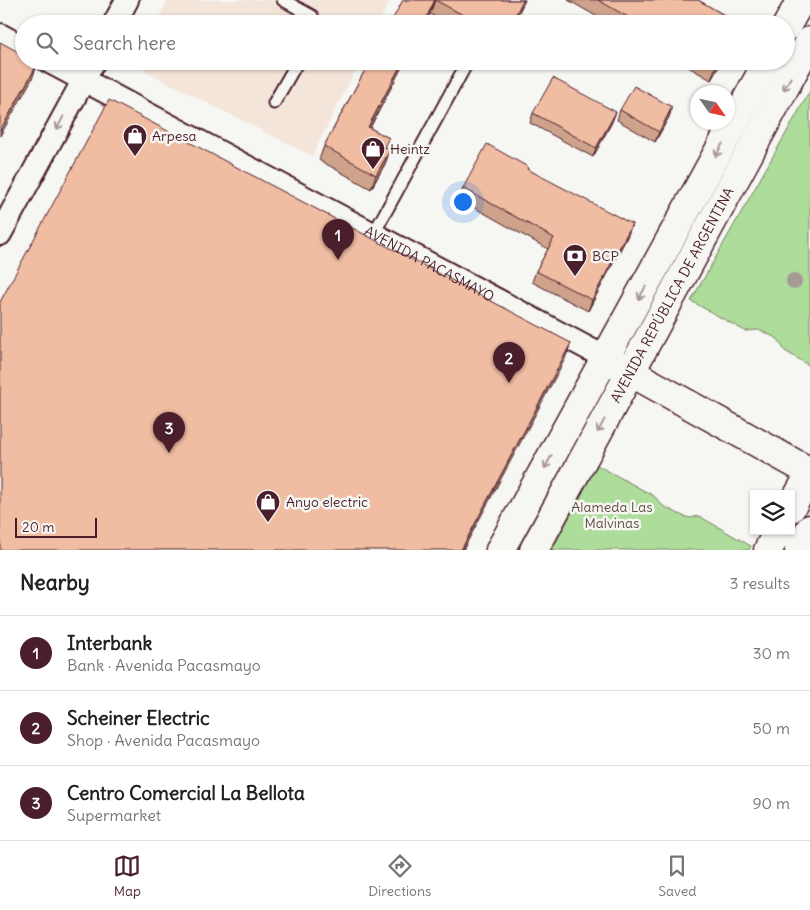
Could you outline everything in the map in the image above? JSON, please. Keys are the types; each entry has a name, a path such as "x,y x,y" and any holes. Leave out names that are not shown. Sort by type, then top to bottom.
{"street":[{"path":"119,15 127,0"},
{"path":"793,15 801,0"},
{"path":"0,35 15,43"},
{"name":"AVENIDA REPÚBLICA DE ARGENTINA","path":"795,69 810,41"},
{"name":"AVENIDA REPÚBLICA DE ARGENTINA","path":"500,550 763,70"},
{"name":"AVENIDA REPÚBLICA DE ARGENTINA","path":"534,550 794,70"},
{"path":"0,234 89,71"},
{"name":"AVENIDA PACASMAYO","path":"89,71 373,234 606,358 810,473"},
{"path":"795,501 810,473"},
{"path":"799,550 810,529"},
{"path":"768,550 776,535"}],"lane":[{"path":"284,0 310,15"},
{"path":"274,103 293,70"},
{"path":"373,234 463,70"}],"shaded area":[{"path":"168,0 385,0 389,2 382,15 160,15"},
{"path":"145,70 355,70 312,156"}],"green space":[{"path":"810,91 810,366 785,351 778,339 760,330 745,331 691,301"},
{"name":"Alameda Las Malvinas","path":"597,465 654,496 663,506 683,516 690,518 699,516 751,546 749,550 552,550"}],"building":[{"path":"403,0 435,0 428,15 395,15"},
{"path":"435,0 523,0 516,15 463,15"},
{"path":"598,0 698,0 724,15 624,15"},
{"path":"0,42 15,50 15,70 34,70 0,131"},
{"path":"365,70 398,70 368,127 389,138 384,147 390,150 376,175 324,146"},
{"path":"553,78 616,112 596,148 533,113"},
{"path":"634,86 672,107 659,132 620,110"},
{"path":"109,100 571,343 461,550 0,550 0,302"},
{"path":"487,144 528,167 527,169 632,224 592,300 536,271 554,238 463,188"}],"place":[{"name":"Arpesa","path":"135,157"},
{"name":"Heintz","path":"373,170"},
{"name":"Interbank","path":"338,260"},
{"name":"BCP","path":"575,277"},
{"name":"Scheiner Electric","path":"509,383"},
{"name":"Centro Comercial La Bellota","path":"169,453"},
{"name":"Anyo electric","path":"268,523"}]}
